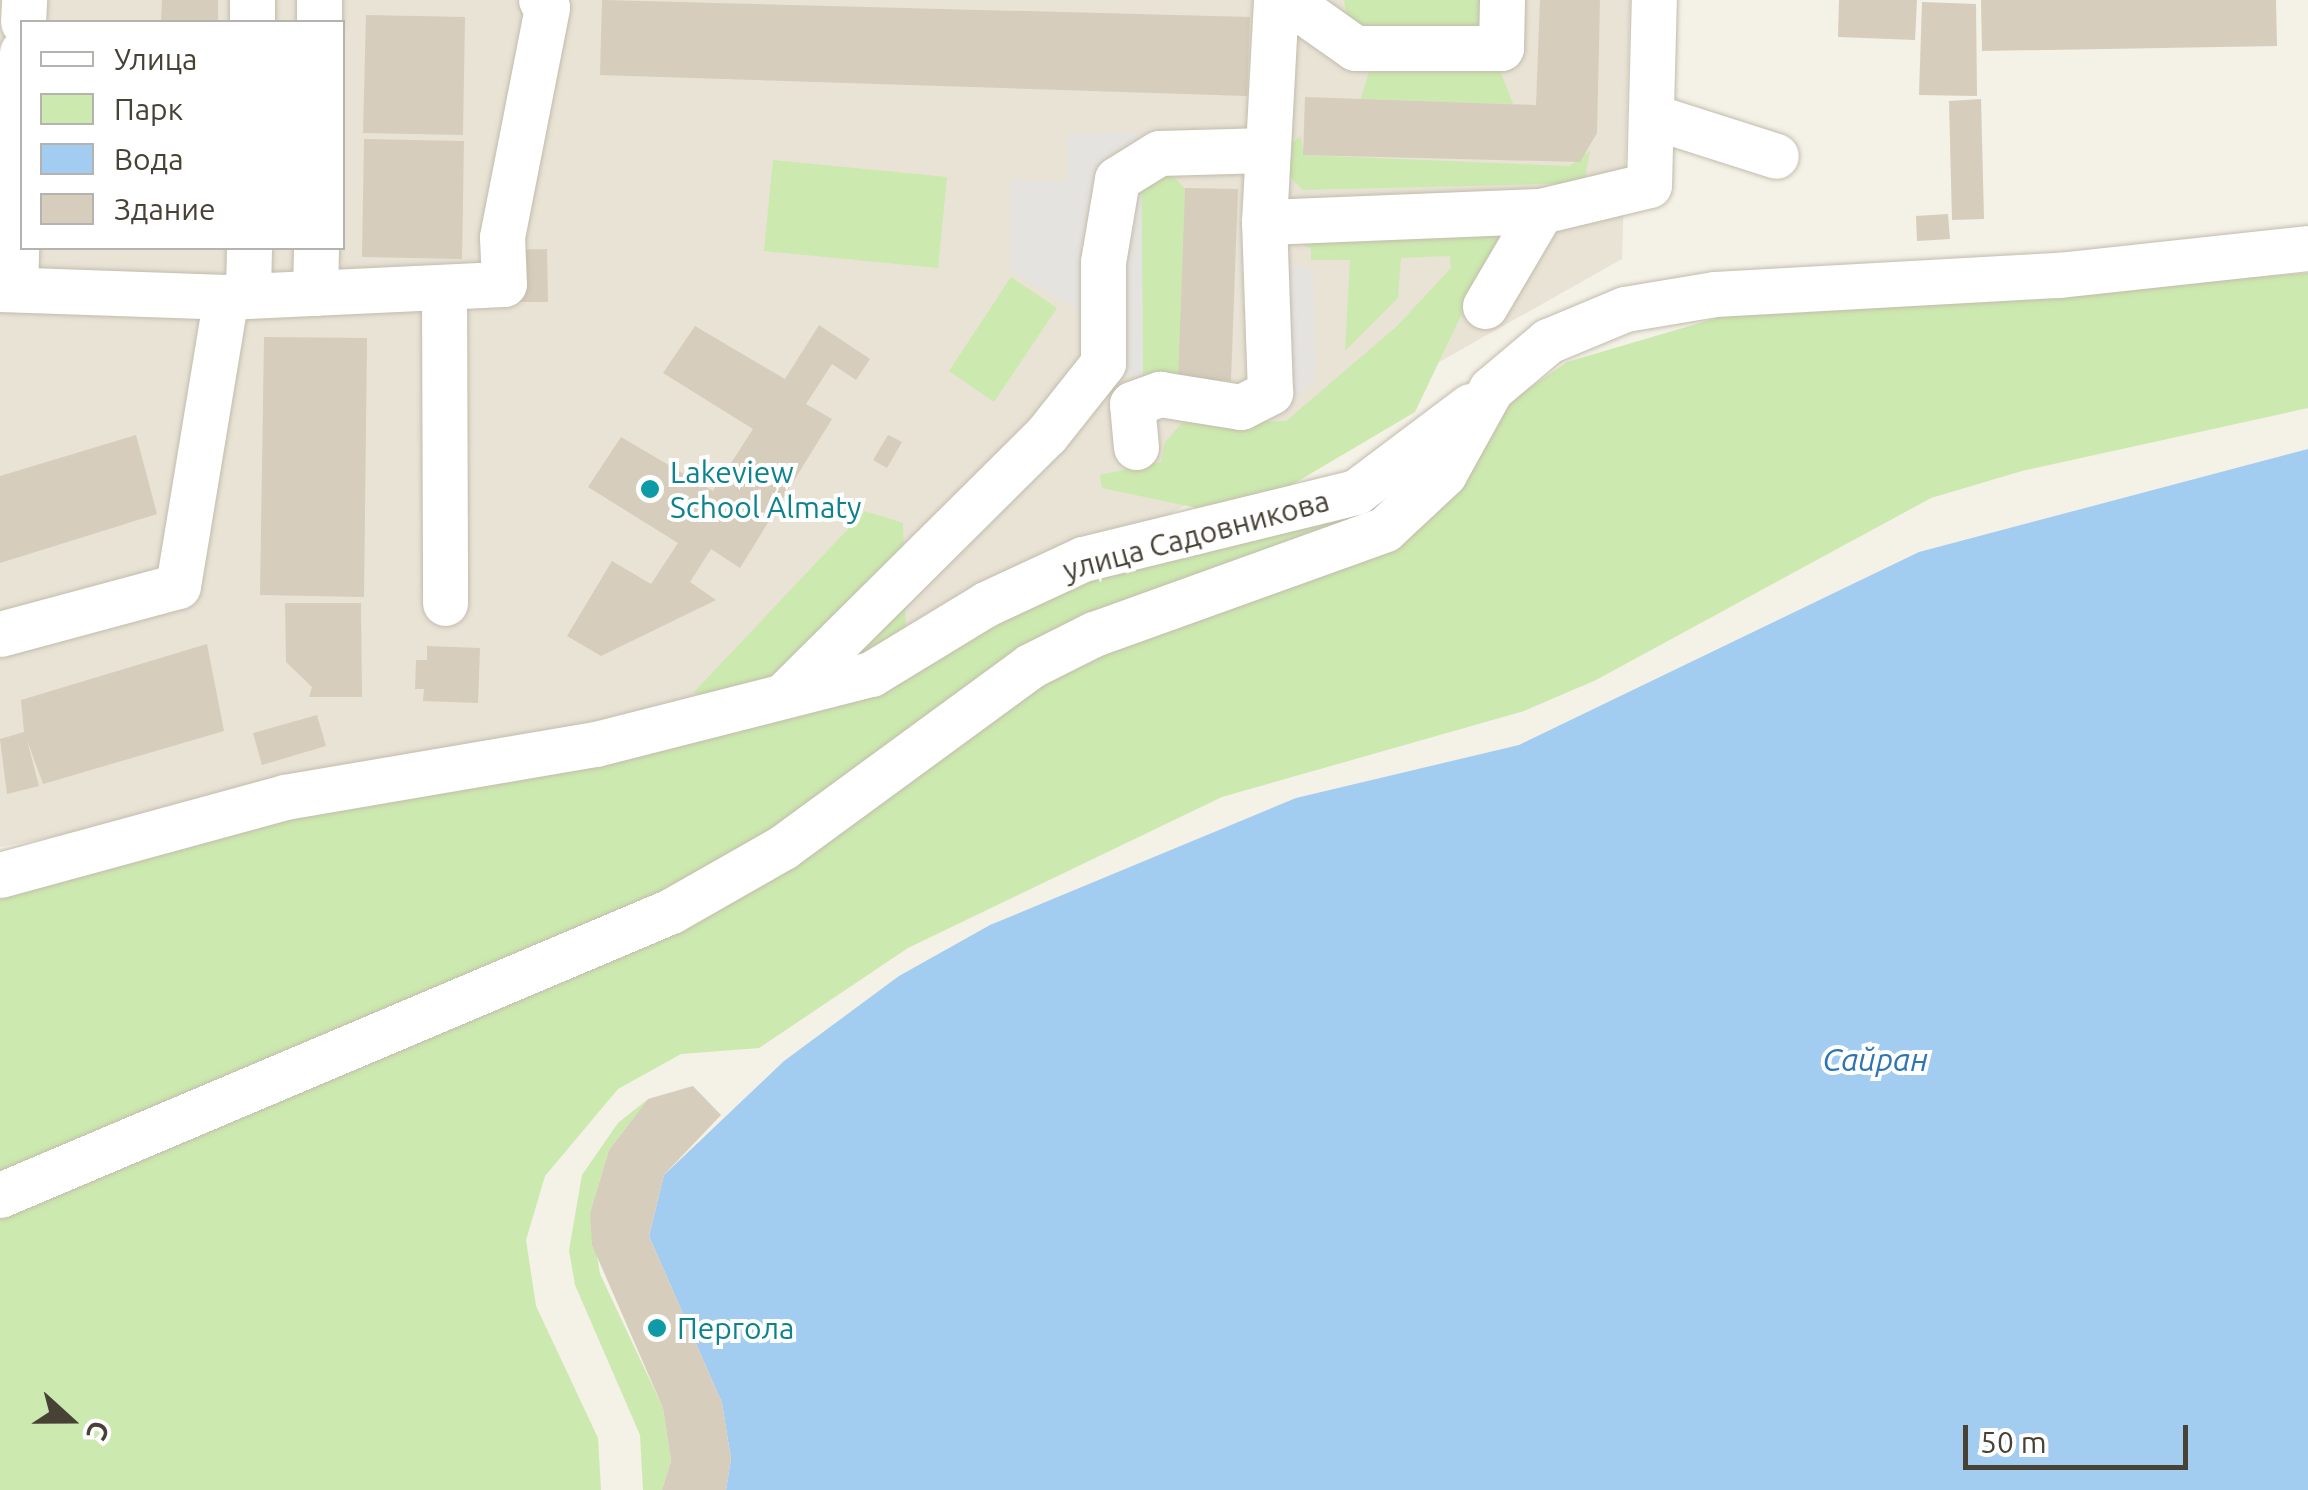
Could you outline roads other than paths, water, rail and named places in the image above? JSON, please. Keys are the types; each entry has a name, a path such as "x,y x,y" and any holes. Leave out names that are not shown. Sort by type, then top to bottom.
{"street":[{"path":"20,84 7,289 237,294 504,284 502,238 547,7 541,0"},
{"path":"1136,447 1132,404 1160,394 1241,406 1270,392 1264,222 1276,0"},
{"path":"1287,0 1355,48 1501,48 1502,0"},
{"path":"1264,222 1541,210 1649,184 1654,0"},
{"path":"1651,116 1776,156"},
{"path":"775,702 1046,435 1103,363 1103,262 1116,179 1158,153 1266,150"},
{"path":"1485,306 1541,210"},
{"name":"улица Садовникова","path":"0,875 286,796 596,744 775,702 870,674 986,604 1083,560 1356,492 1548,341 1639,307 1714,294 2059,275 2308,248"},
{"path":"0,634 178,586 248,250"},
{"path":"316,250 316,293"},
{"path":"444,286 445,603"},
{"path":"0,1195 671,911 783,846 1030,666 1094,634 1384,528 1444,474 1491,389"}],"water":[{"name":"Сайран","path":"2308,449 2308,1490 726,1490 731,1459 722,1403 649,1236 664,1175 784,1061 899,976 990,925 1296,798 1519,745 1919,552"}],"place":[{"name":"Lakeview School Almaty","path":"650,489"},
{"name":"Пергола","path":"657,1328"}]}
